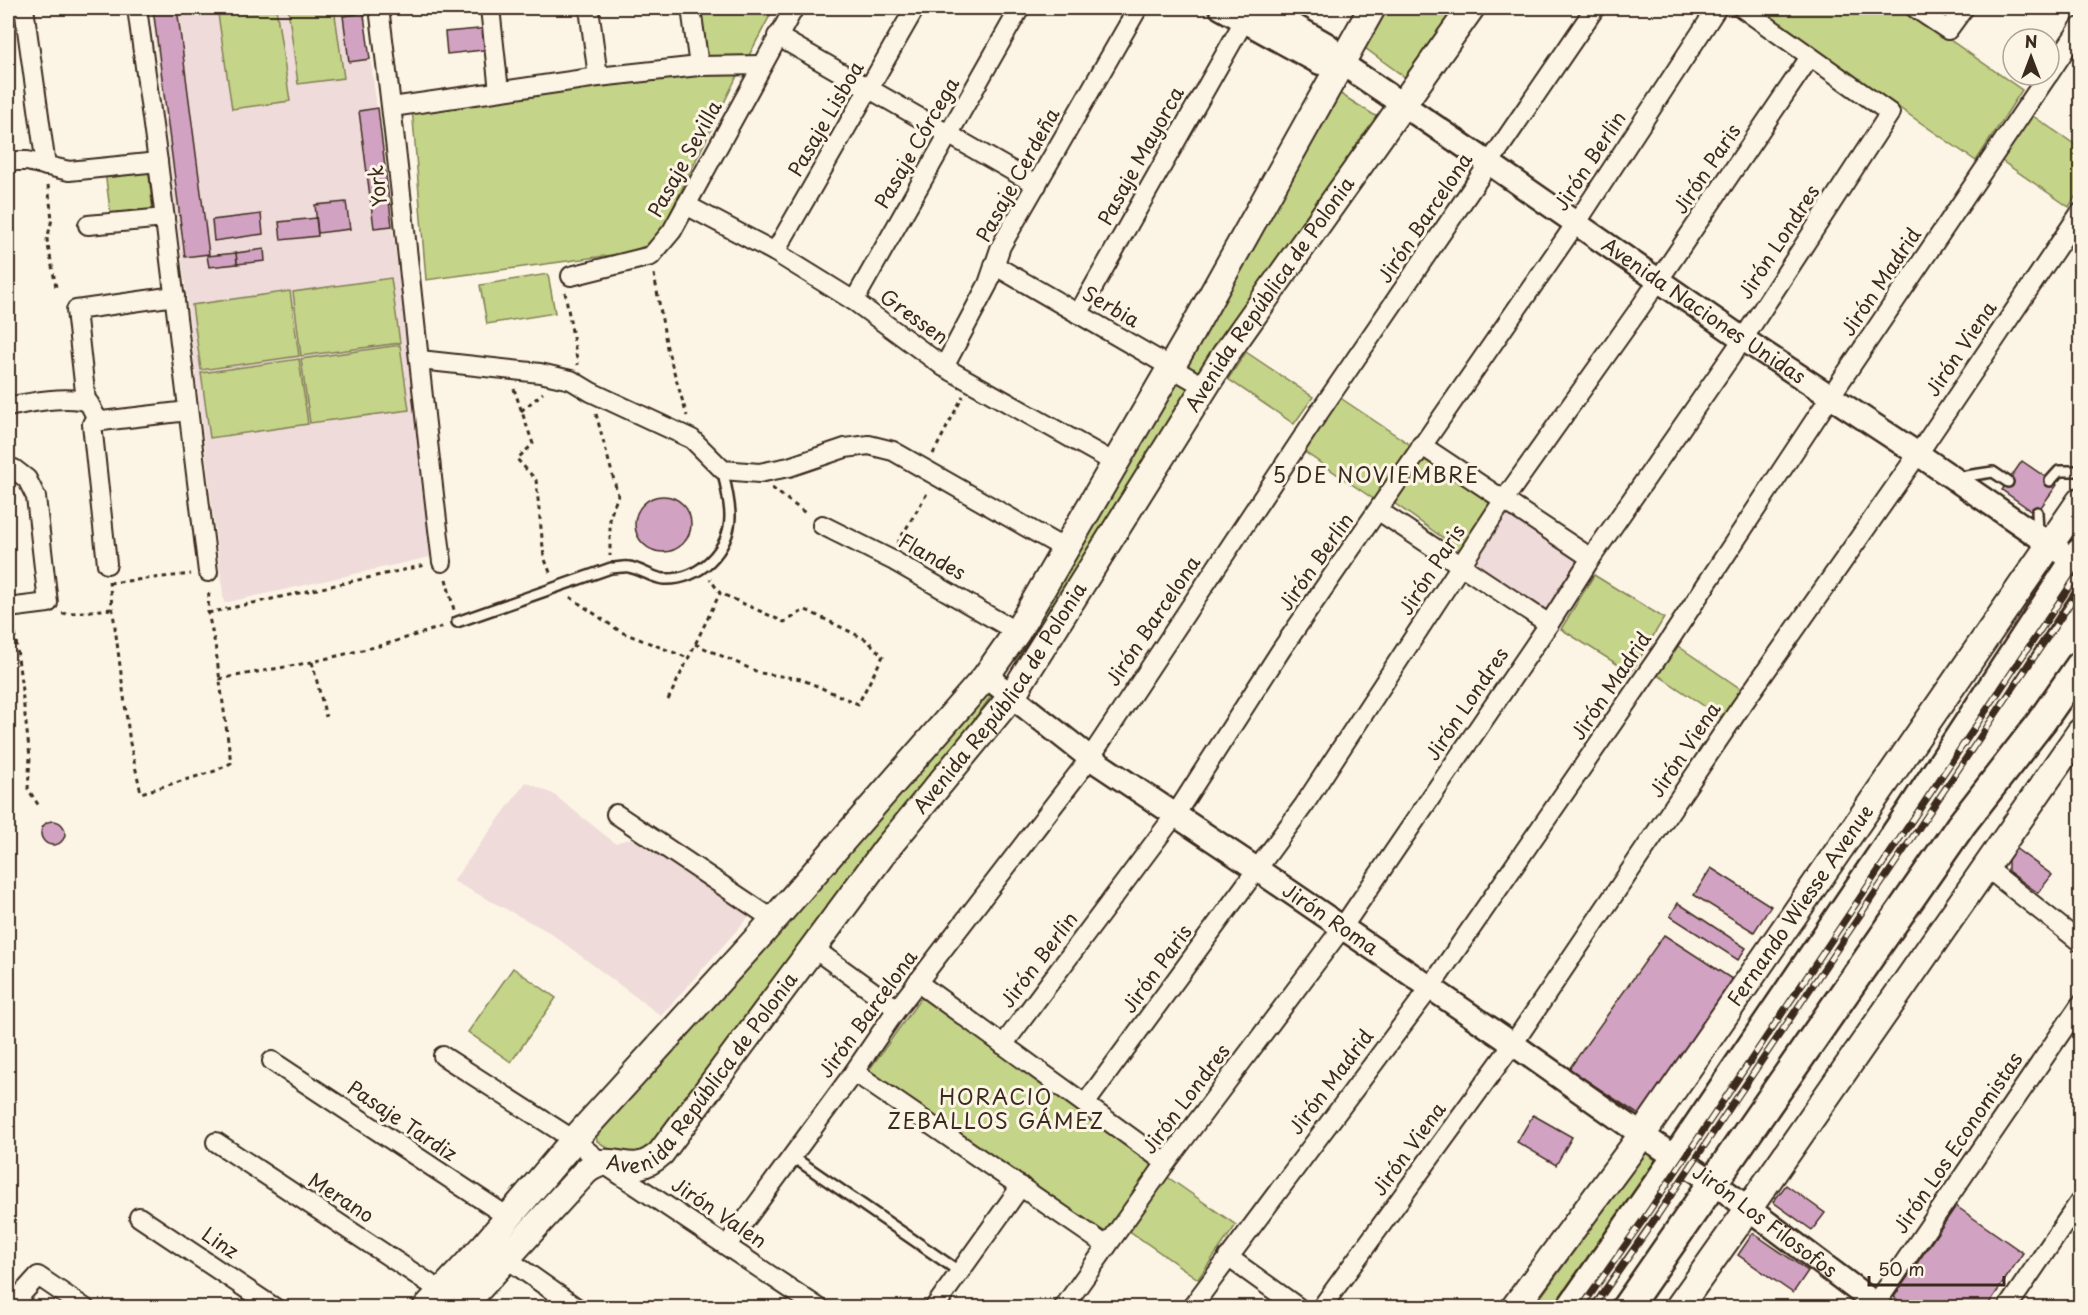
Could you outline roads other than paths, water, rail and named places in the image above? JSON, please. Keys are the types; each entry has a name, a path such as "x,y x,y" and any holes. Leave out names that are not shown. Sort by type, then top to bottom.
{"main road":[{"name":"Avenida República de Polonia","path":"434,1299 574,1140 774,920 986,676 1017,632 1166,376 1338,61 1372,8"},
{"name":"Avenida República de Polonia","path":"460,1308 586,1171 601,1162 638,1167 651,1162 661,1153 887,848 1011,697 1225,355 1471,8"},
{"path":"1166,376 1200,395"},
{"name":"Fernando Wiesse Avenue","path":"1514,1308 1642,1135 2045,540 2080,501"},
{"name":"Fernando Wiesse Avenue","path":"1571,1308 1676,1158 2079,560"},
{"path":"1626,1308 1955,834 2041,722 2080,666"},
{"path":"1677,1308 2080,732"}],"street":[{"path":"24,8 46,166"},
{"path":"136,8 158,162 208,572"},
{"name":"York","path":"379,8 420,360 426,440 442,562"},
{"path":"490,8 500,91"},
{"path":"590,8 598,77"},
{"path":"691,8 699,66"},
{"name":"Pasaje Sevilla","path":"571,276 651,256 672,231 794,8"},
{"name":"Pasaje Lisboa","path":"775,252 915,8"},
{"name":"Pasaje Córcega","path":"854,301 1020,8"},
{"name":"Pasaje Cerdeña","path":"944,367 988,284 1001,246 1138,8"},
{"name":"Avenida Naciones Unidas","path":"1221,8 1320,63 1338,61"},
{"name":"Avenida Naciones Unidas","path":"1263,8 1329,45 1338,61 1576,222 1743,339 2045,540 2079,560"},
{"name":"Jirón Barcelona","path":"728,1245 917,982 1090,758 1310,427 1595,8"},
{"name":"Jirón Berlin","path":"1003,1045 1175,815 1281,650 1379,511 1421,445 1576,222 1717,8"},
{"path":"1742,8 1810,57"},
{"path":"1915,8 1948,30 1964,8"},
{"name":"Pasaje Mayorca","path":"1078,314 1244,21"},
{"name":"Jirón Madrid","path":"2061,55 2080,27"},
{"path":"777,36 1037,185"},
{"name":"Jirón Londres","path":"1064,1308 1166,1163 1342,928 1549,624 1591,558 1743,339 1890,113 1810,57"},
{"name":"Jirón Paris","path":"1086,1104 1304,805 1503,501 1659,280 1810,57"},
{"path":"392,107 598,77 699,66 762,65"},
{"name":"Jirón Madrid","path":"1191,1308 1430,988 1661,653 2039,87"},
{"path":"8,161 27,161 69,171 158,162"},
{"name":"Gressen","path":"686,205 775,252 854,301 944,367 1115,463"},
{"name":"Jirón Viena","path":"1321,1308 1513,1044 1740,708 1918,454 2080,213"},
{"path":"88,225 165,218"},
{"name":"Serbia","path":"994,265 1078,314 1166,376"},
{"path":"107,564 91,409 76,310 175,296"},
{"path":"420,360 540,373 571,380 591,392 692,439 723,470 759,473 845,448 869,444 893,451 1065,549"},
{"path":"8,407 45,401 91,409 106,421 188,411"},
{"path":"1421,445 1591,558"},
{"path":"8,467 27,479 36,497 48,603 10,607"},
{"path":"1379,511 1549,624"},
{"name":"Flandes","path":"822,525 889,558 1017,632"},
{"name":"Jirón Roma","path":"986,676 1090,758 1513,1044 1676,1158"},
{"path":"616,814 774,920"},
{"path":"1987,868 2080,942"},
{"path":"813,948 897,1009"},
{"path":"917,982 1166,1163"},
{"name":"Jirón Los Economistas","path":"1877,1306 2080,1005"},
{"name":"Jirón Valen","path":"443,1056 574,1140 601,1162 819,1308"},
{"name":"Pasaje Tardiz","path":"272,1061 508,1217"},
{"path":"854,1072 1107,1246"},
{"name":"Merano","path":"216,1142 434,1299"},
{"name":"Jirón Los Filosofos","path":"1676,1158 1749,1208 1877,1306"},
{"path":"934,1308 1021,1186"},
{"path":"2007,1308 2080,1201"},
{"name":"Linz","path":"139,1217 275,1308"},
{"path":"1228,1257 1299,1308"},
{"path":"506,1258 577,1308"},
{"path":"9,1308 36,1277 40,1277 85,1308"}],"lane":[{"path":"457,622 611,568 630,567 662,579 689,576 702,569 726,538 730,516 723,470"},
{"path":"2050,481 2059,471 2080,471"},
{"path":"1954,478 1993,472 2008,482"},
{"path":"2037,512 2045,540"},
{"path":"793,1156 960,1272"}],"railway":[{"path":"1581,1308 1643,1220 2080,571"},
{"path":"1593,1308 2080,589"}],"district":[{"name":"5 DE NOVIEMBRE","path":"1376,476"},
{"name":"HORACIO ZEBALLOS GÁMEZ","path":"996,1110"}]}
